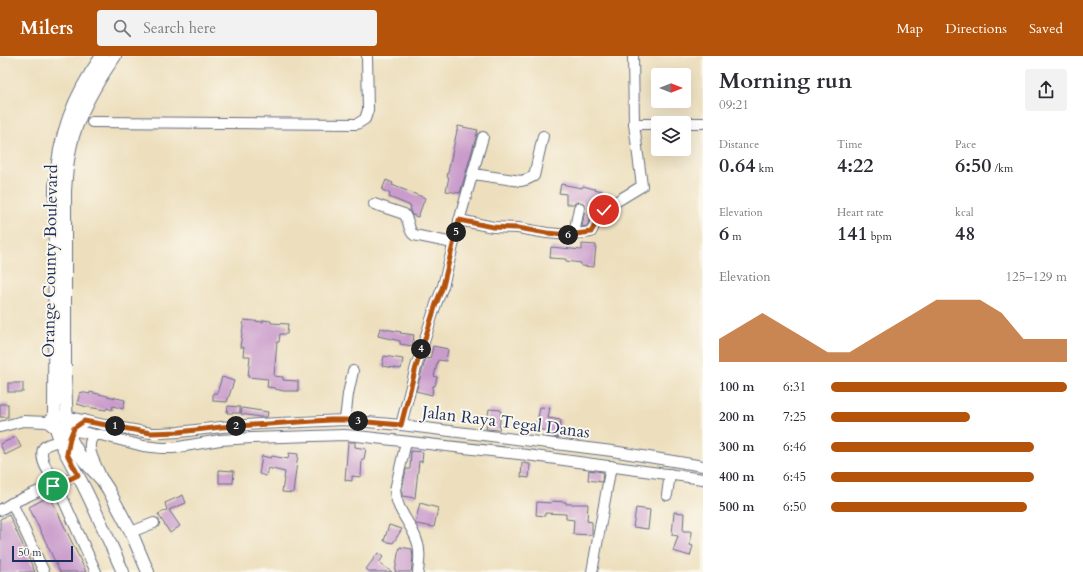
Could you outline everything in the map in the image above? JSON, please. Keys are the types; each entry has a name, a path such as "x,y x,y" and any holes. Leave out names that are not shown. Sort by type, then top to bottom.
{"main road":[{"name":"Orange County Boulevard","path":"62,428 55,187 57,167 62,140 74,104 91,71 102,56"},
{"name":"Orange County Boulevard","path":"62,428 65,374 65,191 67,162 73,136 84,108 115,56"},
{"path":"62,428 74,428 84,421"},
{"path":"62,428 67,454 76,480 108,537 123,572"},
{"path":"62,428 85,462 102,480 131,532 148,572"},
{"path":"76,480 86,478 89,475 102,480"}],"street":[{"path":"92,122 357,124 365,119 368,110 367,56"},
{"path":"459,220 493,227 518,228 569,235 591,232 599,213 642,186 634,124 633,56"},
{"path":"691,123 703,123"},
{"path":"634,124 651,124"},
{"path":"473,174 521,181 530,179 534,176 543,136"},
{"path":"401,425 416,367 443,286 459,220 483,137"},
{"path":"374,204 404,214 409,223 411,233 414,235 453,243"},
{"path":"574,234 579,208"},
{"path":"345,420 348,394 353,371"},
{"name":"Jalan Raya Tegal Danas","path":"84,421 151,433 161,433 259,424 345,420 401,425 612,451 703,466"},
{"name":"Jalan Raya Tegal Danas","path":"0,427 23,421 101,435 143,446 162,448 173,448 220,440 252,438 344,436 369,437 527,455 703,479"},
{"path":"369,437 370,422"},
{"path":"62,428 44,448 42,458 54,477 76,480"},
{"path":"95,435 91,438 89,447 102,480"},
{"path":"527,455 529,441"},
{"path":"406,442 395,490 402,512 418,543 418,572"},
{"path":"592,572 611,466"},
{"path":"667,495 670,474"},
{"path":"0,510 50,486 56,486 76,480"},
{"path":"56,486 60,490 96,572"},
{"path":"12,503 44,572"},
{"path":"131,532 154,523"}],"building":[{"path":"458,126 478,130 460,193 446,191 449,177 447,177"},
{"path":"386,180 393,183 392,185 425,198 418,217 412,215 410,211 411,206 389,197 390,193 382,190"},
{"path":"561,184 582,188 583,186 602,191 600,204 594,203 587,226 582,227 585,206 580,202 566,204 566,194 559,193"},
{"path":"582,244 596,245 594,267 581,266 581,263 566,261 566,259 550,258 551,247 582,250"},
{"path":"244,320 263,322 263,320 271,321 271,323 288,324 287,334 280,334 279,342 277,342 274,376 283,377 283,380 298,381 298,391 284,391 267,387 268,379 248,377 250,356 243,356 244,347 240,347"},
{"path":"380,328 414,335 412,346 400,344 400,341 378,336"},
{"path":"433,346 448,349 446,361 438,360 434,376 437,377 435,386 433,386 432,395 416,391 426,358 430,359"},
{"path":"384,356 403,359 401,369 382,366"},
{"path":"222,377 234,381 227,402 213,401 213,393 217,393"},
{"path":"8,383 23,383 23,392 8,392"},
{"path":"80,392 90,394 90,392 125,400 123,409 113,406 112,410 107,408 106,410 77,404"},
{"path":"0,404 8,404 8,417 0,417"},
{"path":"228,406 240,407 240,413 227,413"},
{"path":"540,407 550,408 548,418 561,420 558,438 548,437 548,431 536,429"},
{"path":"242,408 268,412 267,417 241,414"},
{"path":"489,409 501,410 499,430 486,429"},
{"path":"16,437 21,447 5,455 0,444"},
{"path":"348,442 355,442 355,447 366,449 364,459 362,459 361,477 352,476 352,481 345,480"},
{"path":"411,451 423,452 422,462 419,461 415,498 402,496 406,469 410,469"},
{"path":"289,453 298,454 293,493 282,492 285,472 268,468 266,476 259,474 262,456 288,459"},
{"path":"522,463 530,464 529,478 521,477"},
{"path":"219,470 234,471 233,483 219,483"},
{"path":"589,470 603,472 602,482 588,480"},
{"path":"183,495 186,503 169,510 180,526 170,533 158,514 167,510 165,503"},
{"path":"50,496 86,572 60,572 29,507"},
{"path":"552,501 566,502 566,504 588,504 587,521 592,522 592,535 573,534 574,520 566,519 566,514 545,513 545,516 536,515 537,502 551,503"},
{"path":"420,503 438,508 434,527 415,523"},
{"path":"636,508 650,510 648,529 633,527"},
{"path":"674,512 684,513 683,531 691,531 690,545 693,546 690,556 673,551 678,536 672,535"},
{"path":"9,515 35,572 0,572 0,519"},
{"path":"389,525 402,529 393,543 384,541"},
{"path":"400,547 412,549 413,558 411,572 395,572"},
{"path":"378,553 383,557 379,563 392,572 370,572 366,569"}],"route":[{"path":"53,486 56,486 78,475 67,454 70,438 74,428 84,421 151,433 330,420 401,425 416,367 448,269 459,220 493,227 518,228 569,235 591,232 599,213 604,210"}]}
